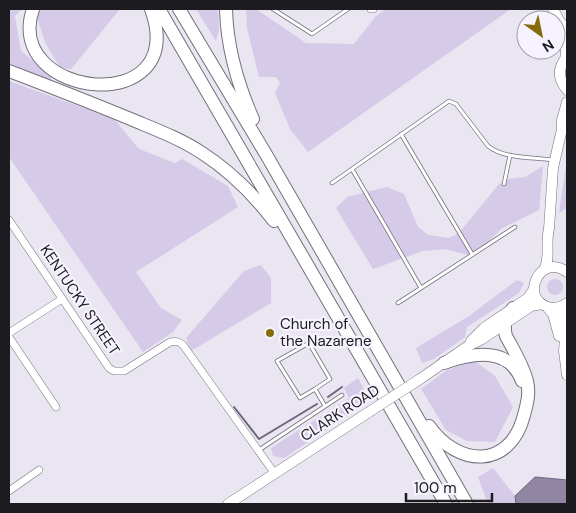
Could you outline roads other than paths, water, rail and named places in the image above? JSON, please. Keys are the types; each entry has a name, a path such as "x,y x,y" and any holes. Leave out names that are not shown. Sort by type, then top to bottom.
{"highway":[{"path":"33,9 28,28 32,45 40,58 52,69 71,79 104,85 132,79 143,71 148,64 155,48 156,40 151,9"},
{"path":"159,9 446,504"},
{"path":"179,9 267,156 467,504"},
{"path":"226,9 228,44 237,80 267,156"},
{"path":"9,71 170,135 202,153 254,196 301,254"},
{"path":"407,402 433,432 448,446 462,454 475,457 490,455 512,441 522,424 528,401 527,382 520,361 506,336 505,324 513,308"},
{"path":"444,363 472,355 485,354 498,357 514,368 521,376 528,401"}],"street":[{"path":"566,44 566,58"},
{"path":"565,60 559,75 560,81 567,91"},
{"path":"565,270 555,257 554,239 549,229 550,193 554,160 565,126 562,120 567,102"},
{"name":"KENTUCKY STREET","path":"9,220 109,368 114,371 124,371 170,342 176,341 183,345 275,474"},
{"name":"CLARK ROAD","path":"468,346 484,328 528,298 534,289 536,278 544,270 548,257 547,238 549,229"},
{"path":"544,270 554,267 565,270"},
{"path":"534,289 535,294 553,314 564,351 567,375"},
{"path":"9,333 62,298"},
{"path":"564,351 563,312 567,304"},
{"name":"CLARK ROAD","path":"233,503 531,306 544,305 558,308 567,304"},
{"path":"9,337 56,407"},
{"path":"9,491 39,470"}],"lane":[{"path":"273,9 312,34 348,9"},
{"path":"332,183 449,101 456,104 488,146 494,151 554,160"},
{"path":"402,134 472,254"},
{"path":"504,184 510,154"},
{"path":"352,169 421,288"},
{"path":"398,303 515,227"},
{"path":"309,342 330,380 315,389 300,398 278,361 309,342"},
{"path":"315,389 325,406"},
{"path":"258,450 342,395"}],"waterway":[{"path":"328,397 342,387"},
{"path":"234,407 259,439 317,404"}],"place":[{"name":"Church of the Nazarene","path":"270,333"}]}
